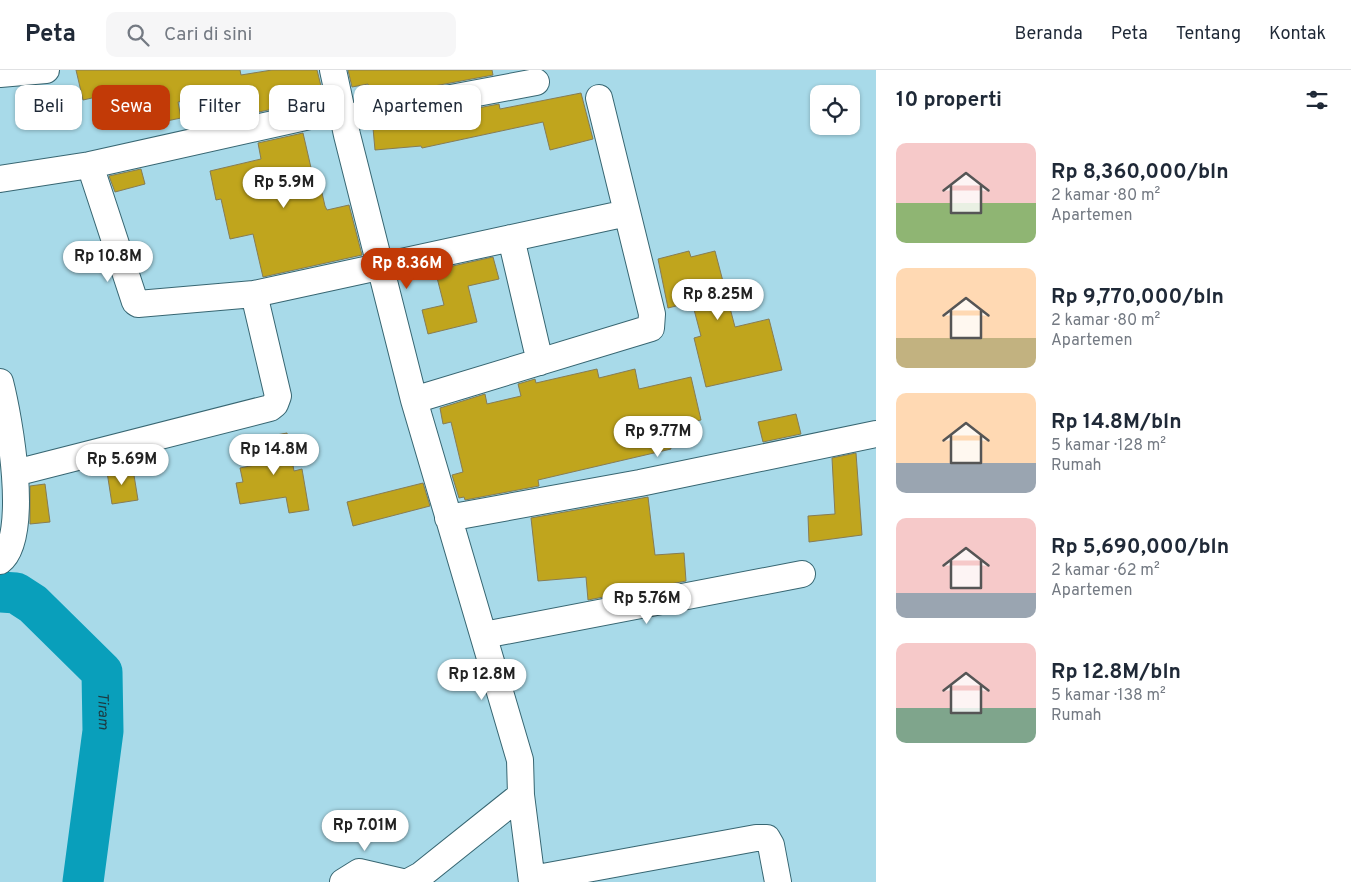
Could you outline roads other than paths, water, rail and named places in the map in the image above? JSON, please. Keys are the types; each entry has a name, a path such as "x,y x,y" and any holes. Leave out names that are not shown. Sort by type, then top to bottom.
{"street":[{"path":"0,74 46,70"},
{"path":"333,70 336,85"},
{"path":"344,113 536,82"},
{"path":"414,400 651,328 652,314 599,98"},
{"path":"344,117 414,400 520,760 521,794 532,881 756,838 767,838 771,845 778,882"},
{"path":"0,179 90,165 269,128"},
{"path":"90,165 135,302 138,304 254,294 627,213"},
{"path":"511,238 540,362"},
{"path":"15,473 270,408 275,404 278,396 254,294"},
{"path":"0,382 11,432 15,473 12,546 6,557 0,561"},
{"path":"448,518 640,483 876,434"},
{"path":"484,635 802,574"},
{"path":"408,882 422,875 521,794"},
{"path":"343,882 359,872 402,882"}],"waterway":[{"name":"Tiram","path":"0,592 16,593 33,604 102,672 103,731 83,882"}]}
